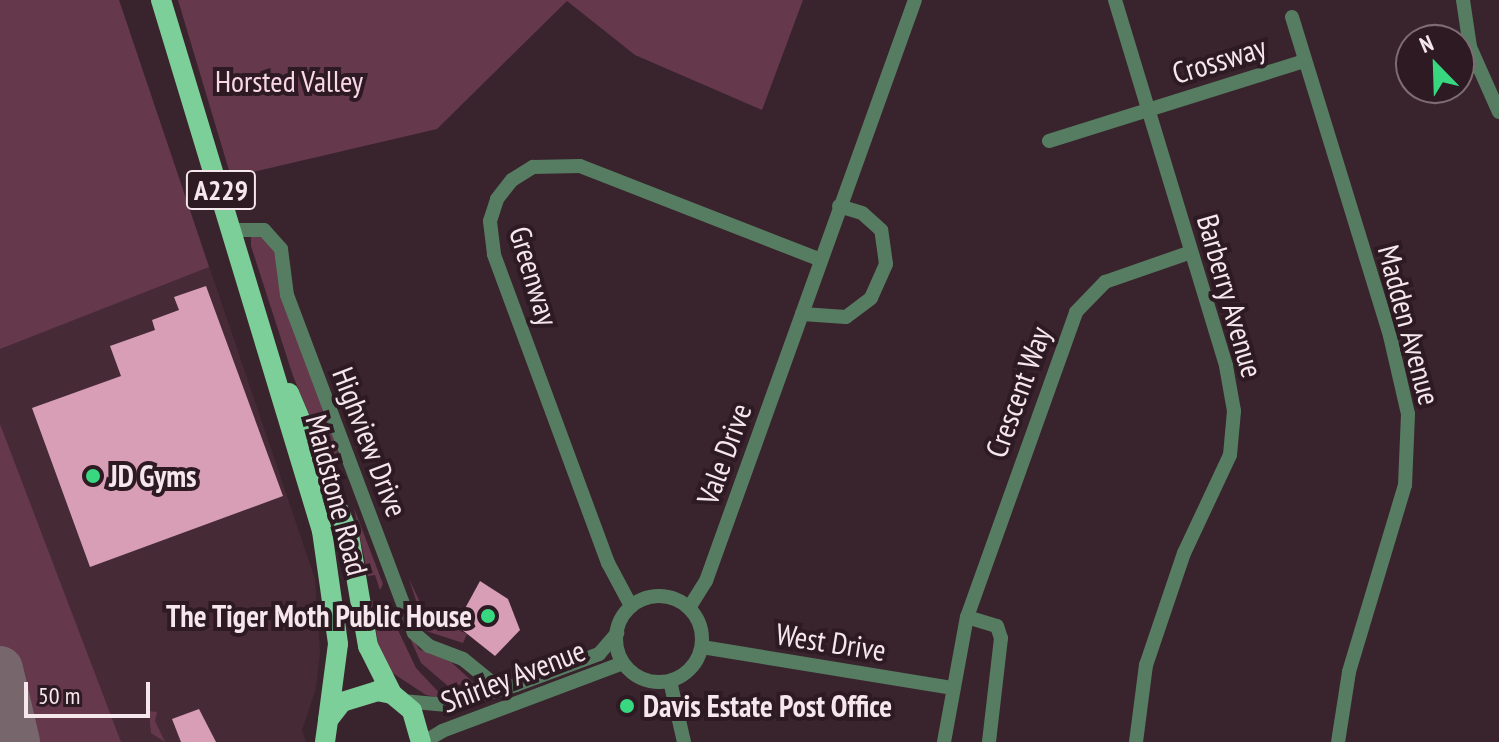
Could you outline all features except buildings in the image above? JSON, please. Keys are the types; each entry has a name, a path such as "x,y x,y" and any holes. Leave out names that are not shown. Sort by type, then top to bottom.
{"main road":[{"name":"Maidstone Road","path":"161,0 279,380 280,402 318,514 332,577 338,660 328,720"},
{"name":"Maidstone Road","path":"279,380 293,397 349,535 368,646 397,698"},
{"path":"328,720 353,695 397,698"},
{"name":"A229","path":"397,698 417,720 423,742"},
{"name":"A229","path":"325,742 328,720"}],"street":[{"name":"Vale Drive","path":"689,608 706,581 819,259 915,0"},
{"name":"Barberry Avenue","path":"1115,0 1231,383 1230,455 1184,553 1146,665 1136,742"},
{"path":"1463,0 1470,47 1499,112"},
{"name":"Madden Avenue","path":"1292,17 1390,336 1408,414 1405,485 1349,672 1338,742"},
{"name":"Crossway","path":"1049,141 1305,61"},
{"name":"Greenway","path":"631,606 608,563 494,254 490,221 497,199 512,180 533,167 580,166 819,259"},
{"path":"802,314 846,317 871,298 886,264 881,230 862,213 839,206"},
{"name":"Highview Drive","path":"233,230 264,230 281,249 287,295 414,633 501,690"},
{"name":"Crescent Way","path":"944,742 967,617 1076,312 1105,282 1191,252"},
{"path":"631,606 660,596 689,608 702,630 702,647 687,672 670,681 684,742"},
{"name":"Shirley Avenue","path":"397,698 448,705 484,696 599,654 617,633 631,606"},
{"path":"967,617 997,626 1001,638 989,742"},
{"name":"Shirley Avenue","path":"617,633 623,663 644,680 670,681"},
{"name":"West Drive","path":"702,647 952,688"},
{"name":"Shirley Avenue","path":"423,742 442,731 623,663"},
{"path":"479,673 484,696"}],"shaded area":[{"path":"0,0 119,0 315,579 320,653 316,688 302,730 306,742 0,742"}],"green space":[{"path":"0,0 119,0 209,267 0,349"},
{"name":"Horsted Valley","path":"178,0 803,0 762,110 635,55 567,1 437,129 231,177"},
{"path":"258,234 277,253 338,452 328,459 293,376 251,246 251,237"},
{"path":"0,424 121,742 0,742"},
{"path":"354,508 383,584 380,590 375,575 368,576"},
{"path":"409,579 426,615 467,634 463,643 426,631"},
{"path":"372,600 397,628 416,668 445,699 426,695 391,672 378,645"},
{"path":"401,618 419,649 451,662 474,683 448,686 421,663"},
{"path":"149,711 157,712 155,721 165,742 151,733"}],"taxiway":[{"path":"0,669 17,742"}],"place":[{"name":"JD Gyms","path":"93,476"},
{"name":"The Tiger Moth Public House","path":"488,616"},
{"name":"Davis Estate Post Office","path":"627,706"}]}
